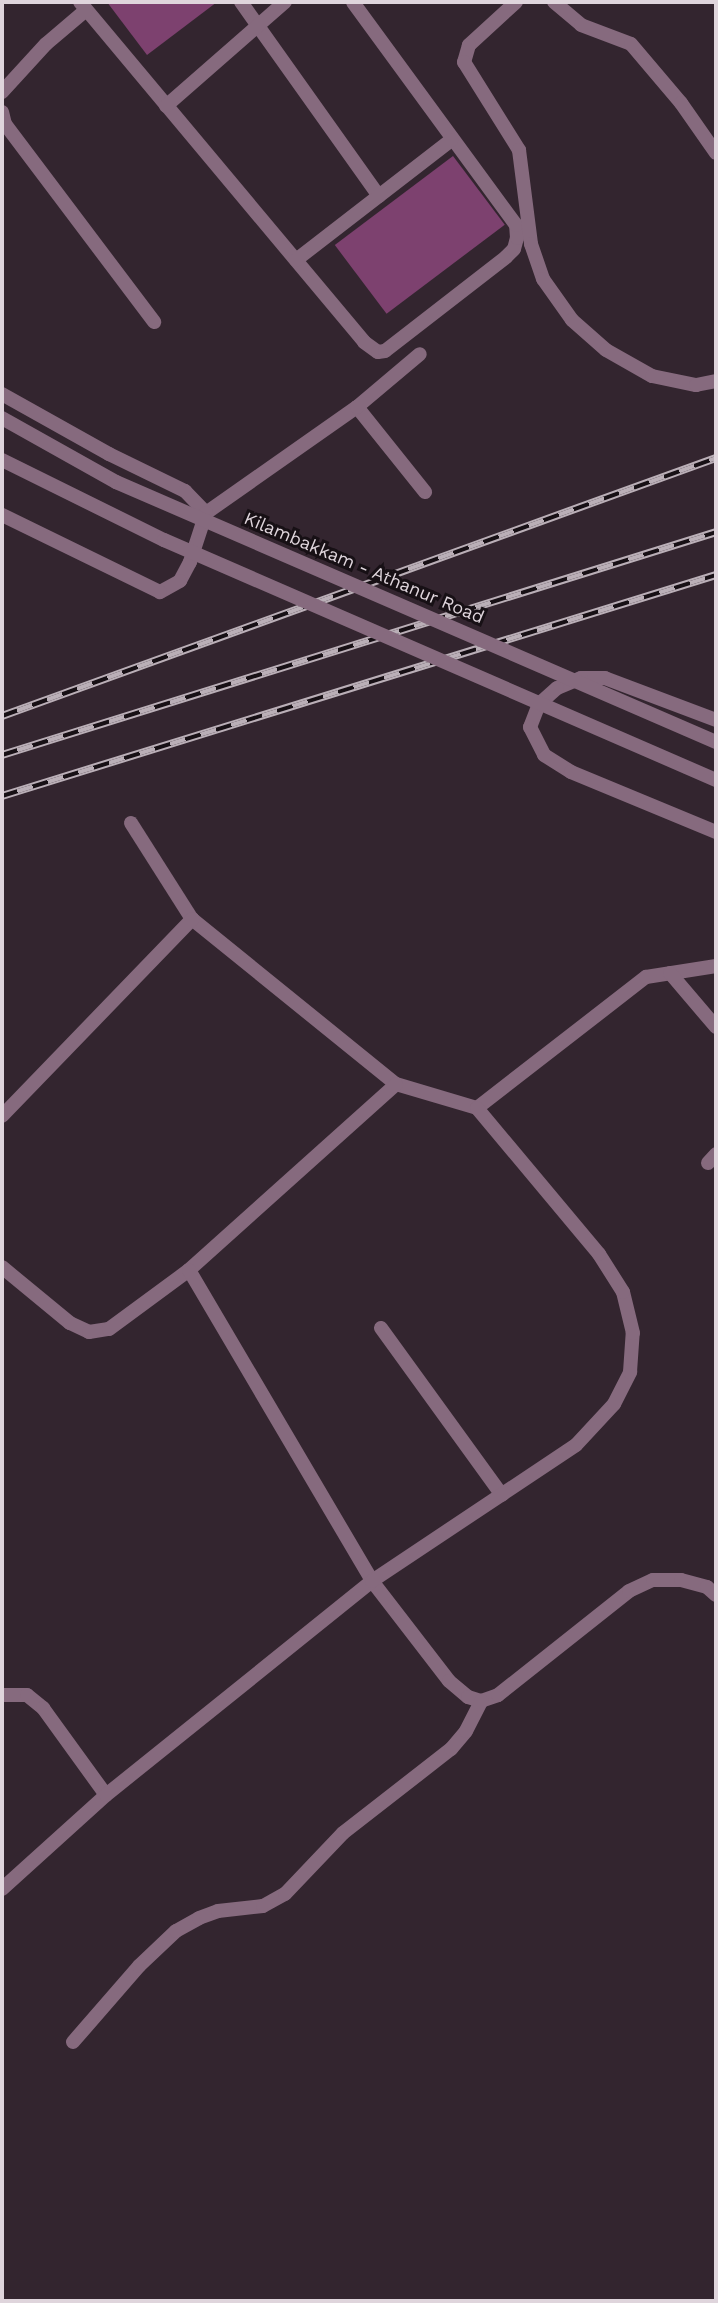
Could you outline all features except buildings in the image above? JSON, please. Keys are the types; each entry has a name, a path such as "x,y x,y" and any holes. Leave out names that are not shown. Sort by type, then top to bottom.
{"street":[{"path":"241,2 379,196"},
{"path":"166,106 285,2"},
{"path":"2,92 83,6 364,342 378,352 385,351 514,249 516,225 451,140 353,2"},
{"path":"516,2 469,45 464,62 519,150 531,244 543,279 572,320 606,350 652,376 696,385 716,381"},
{"path":"554,2 581,25 631,44 681,103 716,153"},
{"path":"2,112 5,124 154,322"},
{"path":"296,260 451,140"},
{"path":"2,515 160,592 180,581 191,562 206,513 357,407 420,354"},
{"path":"2,394 108,454 185,491 206,513"},
{"path":"357,407 425,492"},
{"name":"Kilambakkam - Athanur Road","path":"2,418 116,482 716,742"},
{"path":"2,460 164,540 716,780"},
{"path":"716,720 605,678 581,678 557,688 539,704 530,727 544,755 571,772 716,832"},
{"path":"2,1889 106,1795 372,1581 576,1445 614,1404 630,1372 633,1334 624,1292 599,1254 477,1108 396,1084 192,919 131,823"},
{"path":"2,1116 192,919"},
{"path":"477,1108 646,977 716,966"},
{"path":"670,973 716,1027"},
{"path":"2,1266 71,1323 89,1332 108,1329 189,1269 396,1084"},
{"path":"189,1269 372,1581 449,1681 468,1697 481,1701 498,1695 629,1591 653,1580 681,1580 707,1587 716,1595"},
{"path":"382,1328 502,1495"},
{"path":"2,1695 27,1695 43,1708 106,1795"},
{"path":"73,2042 139,1966 176,1931 208,1914 263,1906 285,1894 343,1833 451,1749 466,1731 481,1701"}],"railway":[{"path":"2,716 716,458"},
{"path":"2,755 716,532"},
{"path":"2,796 716,575"}]}
